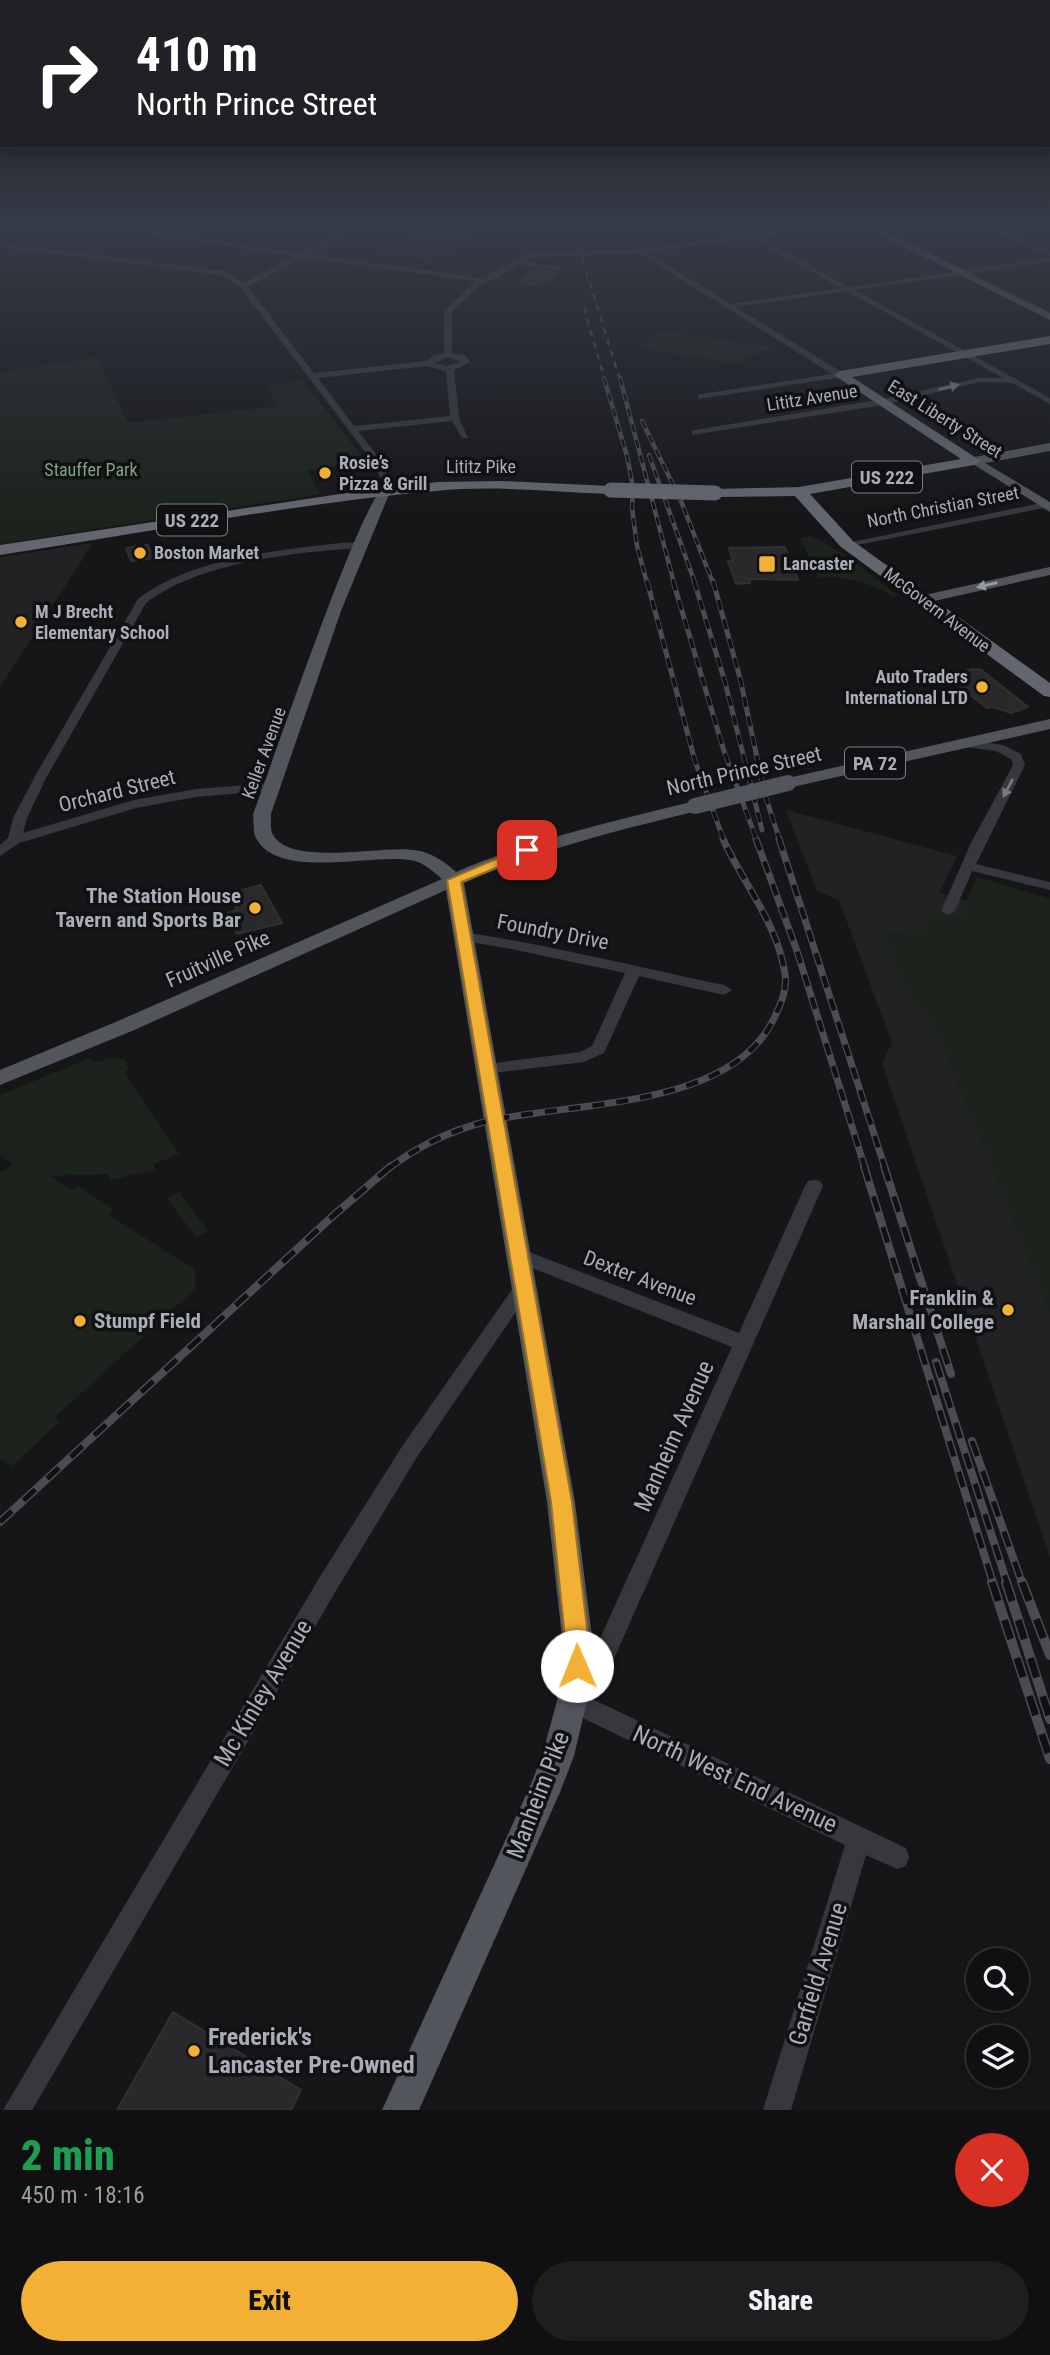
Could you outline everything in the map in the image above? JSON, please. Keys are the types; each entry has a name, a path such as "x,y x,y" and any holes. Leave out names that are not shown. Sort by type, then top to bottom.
{"highway":[{"path":"840,375 1050,340"},
{"name":"East Liberty Street","path":"840,375 974,461"},
{"name":"US 222","path":"799,491 974,461"},
{"name":"Lititz Pike","path":"0,550 438,486 500,485 715,494 799,491"},
{"name":"McGovern Avenue","path":"799,491 847,544 925,599 1047,692"}],"main road":[{"path":"974,461 1050,447"},
{"name":"East Liberty Street","path":"974,461 1048,506"},
{"name":"Keller Avenue","path":"384,492 361,545 262,814 260,830 263,838 275,849 312,857 411,855 436,864 454,880"},
{"path":"925,599 1050,571"},
{"name":"North Prince Street","path":"454,880 497,861 550,844 788,783 1047,724"},
{"name":"Manheim Pike","path":"400,2110 544,1792 558,1756 572,1701 577,1666 577,1637 566,1538 454,880"},
{"name":"Fruitville Pike","path":"0,1078 454,880"}],"street":[{"path":"268,317 384,472 384,492"},
{"path":"448,355 449,317"},
{"name":"East Liberty Street","path":"747,317 840,375"},
{"path":"900,317 1050,401"},
{"path":"313,376 429,363 436,356 462,357 467,361 462,366 450,368 434,367 429,363"},
{"path":"450,368 455,418 465,436"},
{"path":"701,397 840,375"},
{"name":"Lititz Avenue","path":"695,433 883,402 979,380 1016,382"},
{"path":"353,429 455,418"},
{"name":"North Christian Street","path":"847,544 1048,506"},
{"path":"0,852 14,840 20,818 40,778 142,601 151,592 180,578 218,567 337,546 361,545"},
{"path":"948,911 1017,772 1019,761 1014,754 999,748 961,743"},
{"name":"Orchard Street","path":"14,840 134,804 196,793 272,787"},
{"path":"968,866 1050,886"},
{"name":"Foundry Drive","path":"463,937 511,944 724,990"},
{"path":"486,1069 584,1058 598,1049 634,970"},
{"name":"Manheim Avenue","path":"572,1701 592,1679 601,1662 814,1186"},
{"name":"Dexter Avenue","path":"518,1255 745,1343"},
{"name":"Mc Kinley Avenue","path":"17,2110 336,1570 410,1451 524,1286"},
{"name":"North West End Avenue","path":"572,1701 897,1857"},
{"name":"Garfield Avenue","path":"777,2110 859,1838"}],"shaded area":[{"name":"M J Brecht Elementary School","path":"93,543 0,687 0,557"},
{"name":"Franklin & Marshall College","path":"786,810 957,856 939,893 1050,922 1050,1557 882,1063 892,1043 839,900 817,891"}],"green space":[{"path":"659,330 771,347 767,351 747,355 740,364 638,348"},
{"name":"Stauffer Park","path":"97,357 128,423 277,406 266,385 302,380 365,460 307,471 321,494 0,544 0,372"},
{"path":"811,536 849,557 898,596 893,597 858,581 819,577 800,538"},
{"path":"977,877 1050,899 1050,1315 932,1021 917,1010 879,931 920,935 931,910 959,918"},
{"name":"Stumpf Field","path":"90,1058 93,1063 111,1058 125,1059 129,1070 124,1072 179,1154 154,1164 155,1170 110,1180 108,1174 50,1176 72,1190 78,1186 114,1210 109,1215 195,1270 195,1289 54,1418 59,1422 12,1466 0,1459 0,1172 13,1165 0,1155 0,1095"},
{"path":"179,1192 208,1231 196,1237 167,1198"}],"building":[{"name":"Boston Market","path":"148,545 153,558 131,561 126,548"},
{"path":"785,547 798,580 749,579 750,583 736,584 728,561 733,561 729,548"},
{"name":"Auto Traders International LTD","path":"981,670 1028,707 1011,713 993,707 987,708 945,675"},
{"name":"The Station House Tavern and Sports Bar","path":"261,885 282,923 237,934 227,913 237,910 235,906 245,904 239,891"},
{"name":"Frederick's Lancaster Pre-Owned","path":"173,2012 301,2090 291,2110 117,2110"}],"railway":[{"path":"586,317 605,380"},
{"path":"601,317 620,380"},
{"path":"604,378 627,456 633,487 632,508 637,546 647,583"},
{"path":"620,378 674,583"},
{"path":"642,421 681,501 713,583"},
{"path":"649,455 695,583"},
{"path":"647,581 695,761 724,841"},
{"path":"673,581 724,751 757,841"},
{"path":"694,581 725,682 762,830"},
{"path":"713,581 740,678 765,795 780,841"},
{"path":"756,839 797,951 865,1168"},
{"path":"779,839 885,1168"},
{"path":"389,1168 434,1140 484,1122 603,1104 688,1085 725,1069 755,1046 776,1014 785,990 785,974 768,921 724,841"},
{"path":"0,1522 334,1215 391,1166"},
{"path":"864,1166 993,1583"},
{"path":"884,1166 951,1374"},
{"path":"936,1362 1007,1583"},
{"path":"972,1441 1022,1583"},
{"path":"992,1582 1050,1759"},
{"path":"1006,1582 1050,1719"},
{"path":"1022,1582 1050,1655"}],"place":[{"name":"Rosie’s Pizza & Grill","path":"325,473"},
{"name":"Boston Market","path":"140,553"},
{"name":"Lancaster","path":"767,564"},
{"name":"M J Brecht Elementary School","path":"21,622"},
{"name":"Auto Traders International LTD","path":"982,687"},
{"name":"The Station House Tavern and Sports Bar","path":"255,908"},
{"name":"Franklin & Marshall College","path":"1008,1310"},
{"name":"Stumpf Field","path":"80,1321"},
{"name":"Frederick's Lancaster Pre-Owned","path":"194,2051"}],"route":[{"path":"527,850 454,880 561,1502 577,1637 577,1666"}]}
